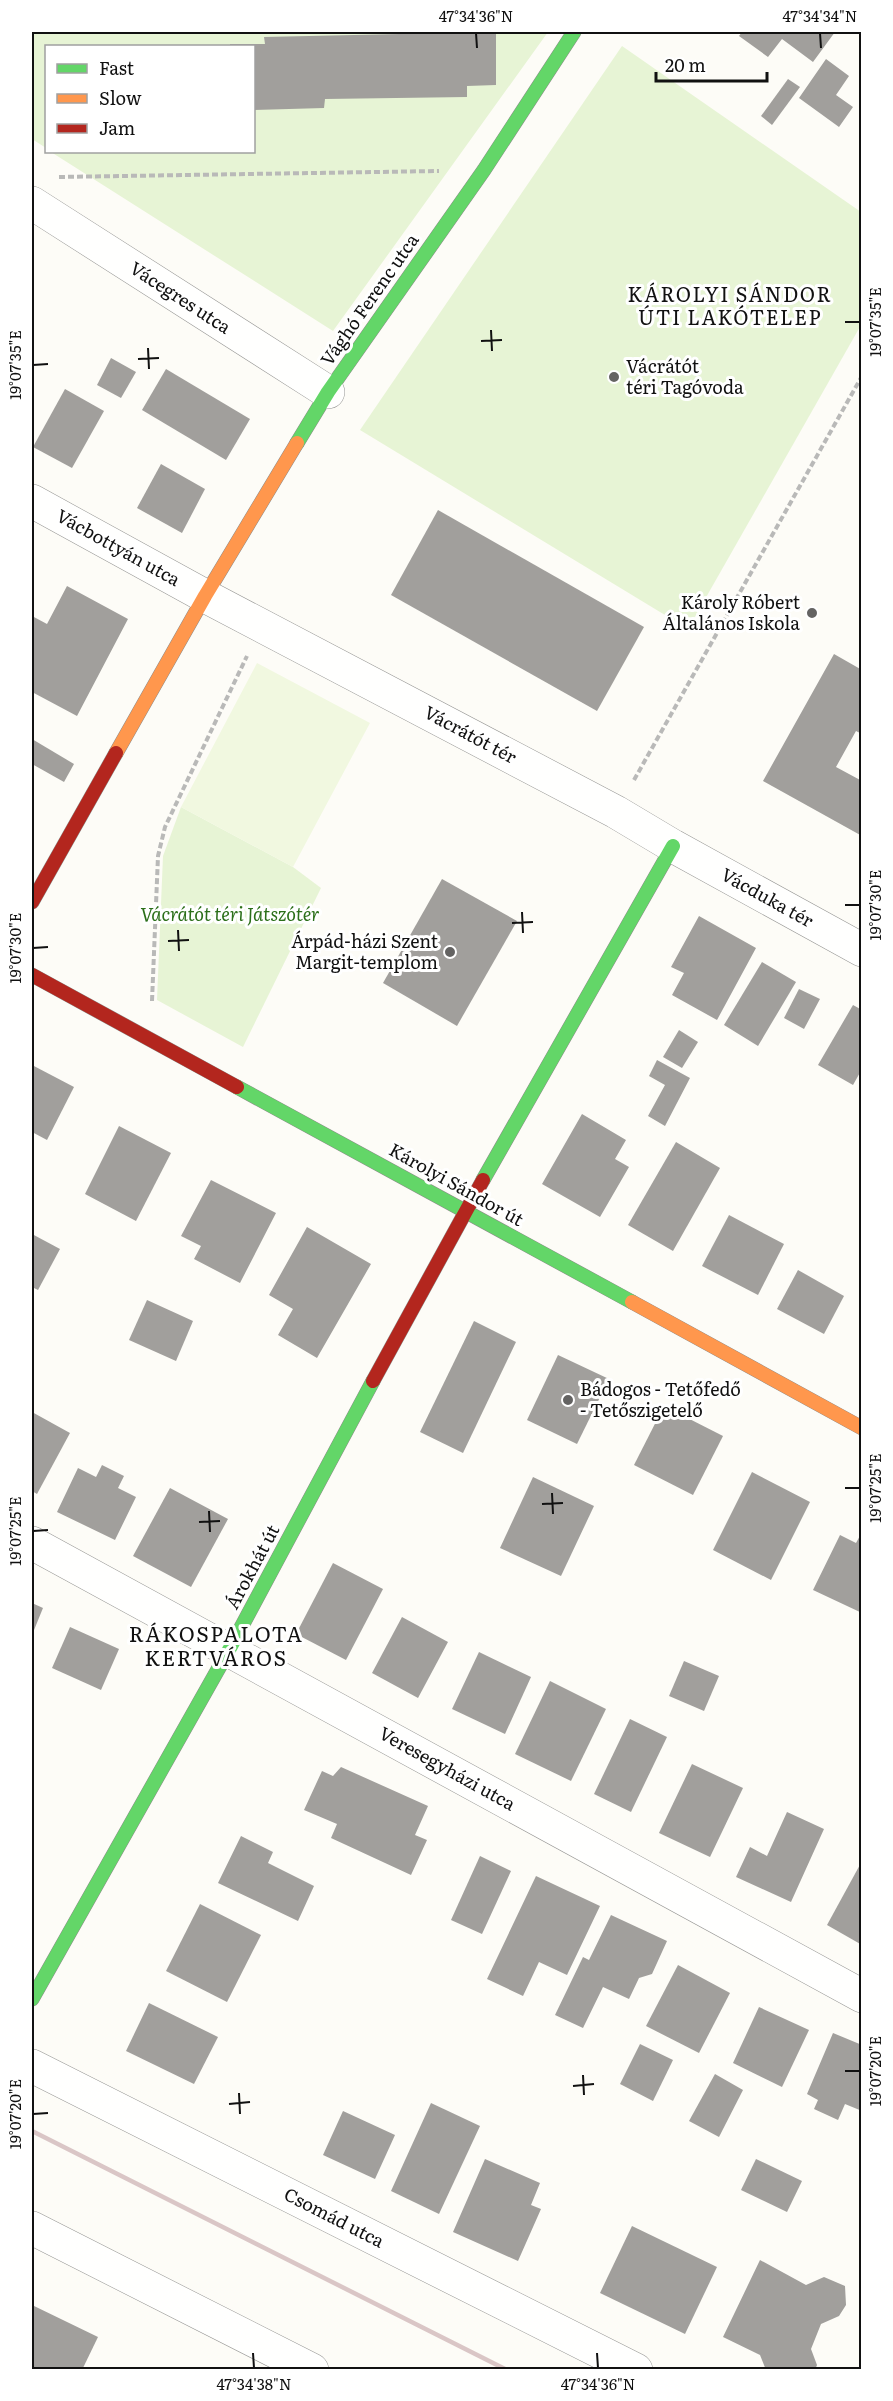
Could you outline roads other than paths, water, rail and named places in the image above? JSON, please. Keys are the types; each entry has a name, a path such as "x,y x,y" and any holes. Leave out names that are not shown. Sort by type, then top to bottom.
{"street":[{"name":"Vághó Ferenc utca","path":"206,596 327,392 484,170 574,32"},
{"name":"Vácegres utca","path":"32,203 327,392"},
{"name":"Vácbottyán utca","path":"32,501 206,596"},
{"name":"Vácrátót tér","path":"206,596 616,812 673,846"},
{"path":"32,902 206,596"},
{"path":"465,1211 673,846"},
{"name":"Vácduka tér","path":"673,846 861,950"},
{"name":"Károlyi Sándor út","path":"32,975 861,1428"},
{"name":"Árokhát út","path":"32,1999 229,1650 465,1211"},
{"name":"Veresegyházi utca","path":"32,1543 861,1996"},
{"name":"Csomád utca","path":"32,2066 636,2370"},
{"path":"32,2228 312,2370"}],"railway":[{"path":"32,2131 507,2370"}],"place":[{"name":"Vácrátót téri Tagóvoda","path":"614,377"},
{"name":"Károly Róbert Általános Iskola","path":"812,613"},
{"name":"Árpád-házi Szent Margit-templom","path":"450,952"},
{"name":"Bádogos - Tetőfedő - Tetőszigetelő","path":"568,1400"}],"district":[{"name":"KÁROLYI SÁNDOR ÚTI LAKÓTELEP","path":"730,306"},
{"name":"RÁKOSPALOTA KERTVÁROS","path":"216,1647"}],"park label":[{"name":"Vácrátót téri Játszótér","path":"230,915"}]}
